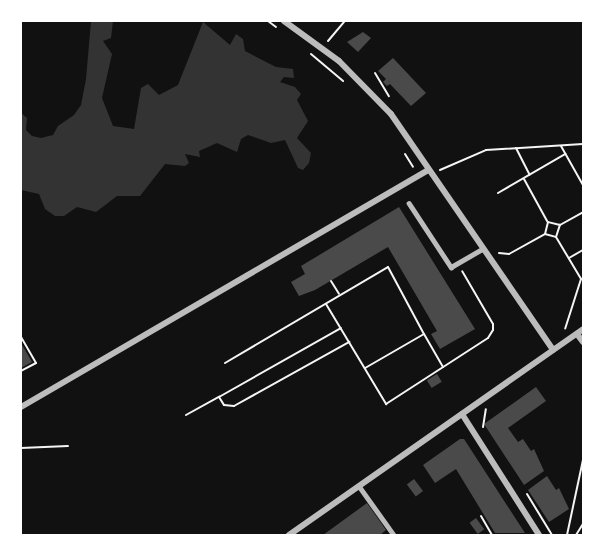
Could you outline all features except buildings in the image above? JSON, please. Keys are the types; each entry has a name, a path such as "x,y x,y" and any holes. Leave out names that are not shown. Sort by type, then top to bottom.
{"street":[{"path":"284,21 357,77 391,114 427,171 553,350"},
{"path":"21,407 427,171"},
{"path":"289,535 583,329"},
{"path":"577,334 583,342"},
{"path":"462,414 539,535"}],"lane":[{"path":"409,203 451,267 483,249"},
{"path":"359,486 394,535"}],"path":[{"path":"268,21 277,28"},
{"path":"322,48 345,21"},
{"path":"303,49 346,84"},
{"path":"435,173 478,153 583,144"},
{"path":"561,146 583,184"},
{"path":"400,147 416,172"},
{"path":"516,148 530,175"},
{"path":"498,193 566,154"},
{"path":"524,179 548,222 545,234"},
{"path":"556,237 560,225 583,212"},
{"path":"548,222 560,225"},
{"path":"492,253 509,254 545,234 556,237 581,279 564,332"},
{"path":"569,258 583,250"},
{"path":"325,303 386,404 488,338 493,330 493,324 457,264"},
{"path":"225,363 388,267 443,367"},
{"path":"331,280 339,294"},
{"path":"186,415 341,328"},
{"path":"365,369 424,334"},
{"path":"21,337 36,363 21,371"},
{"path":"219,397 224,405 234,406 349,342"},
{"path":"487,435 482,419 491,404"},
{"path":"21,448 68,446"},
{"path":"567,535 583,460"},
{"path":"481,516 492,535"},
{"path":"576,535 583,524"}],"shaded area":[{"path":"91,21 113,21 111,38 103,41 112,54 102,98 113,126 134,129 141,88 148,84 159,95 178,85 203,22 230,45 236,34 243,39 245,51 276,67 293,69 294,78 284,77 280,82 295,87 301,94 297,100 308,121 297,138 311,153 309,163 303,170 298,168 285,140 271,143 248,135 241,139 237,152 217,143 199,151 200,157 185,154 189,163 185,166 165,164 140,196 117,196 96,212 77,207 64,216 55,216 45,209 39,194 21,190 21,113 27,118 26,130 32,136 41,138 53,135 58,126 74,115 81,105 86,79"}]}
